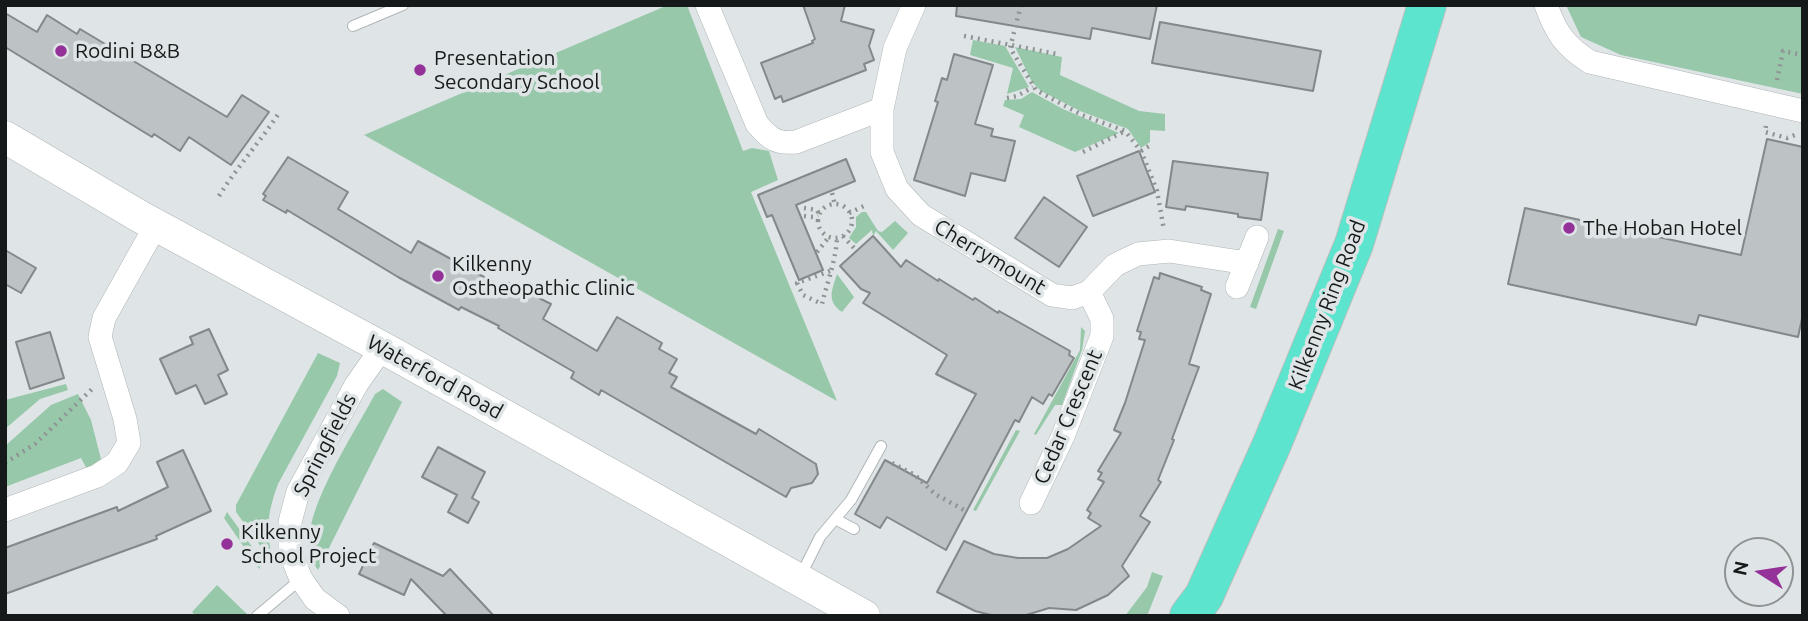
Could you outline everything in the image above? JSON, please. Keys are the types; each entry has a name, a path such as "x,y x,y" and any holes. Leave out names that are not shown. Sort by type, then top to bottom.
{"highway":[{"name":"Kilkenny Ring Road","path":"1198,609 1272,444 1354,244 1427,5"}],"main road":[{"name":"Waterford Road","path":"5,137 156,225 864,616"}],"street":[{"path":"708,5 757,124 770,139 786,143 796,142 881,109"},
{"name":"Cherrymount","path":"914,5 895,48 881,109 882,152 897,189 921,215 1052,295 1072,298 1089,292"},
{"path":"1546,5 1553,25 1568,48 1590,62 1802,122"},
{"path":"5,510 97,476 117,463 129,443 125,419 100,337 104,318 156,225"},
{"path":"1237,287 1257,237"},
{"path":"1089,292 1115,265 1138,254 1169,251 1247,263"},
{"name":"Cedar Crescent","path":"1031,503 1063,436 1102,336 1102,319 1089,292"},
{"name":"Springfields","path":"338,616 315,599 301,579 290,552 290,522 298,492 356,385 382,348"}],"lane":[{"path":"354,26 403,5"},
{"path":"799,578 820,537 837,520 851,500 878,450"},
{"path":"837,520 854,529"},
{"path":"257,616 301,579"}],"path":[{"path":"1021,5 1014,41 1010,48 1033,88 1082,115 1125,131 1141,151 1157,191 1163,222"},
{"path":"964,36 1057,54"},
{"path":"1007,98 1033,88"},
{"path":"219,196 279,113"},
{"path":"1765,132 1787,138 1802,122"},
{"path":"1083,152 1125,131"},
{"path":"1141,151 1149,146"},
{"path":"832,193 835,205"},
{"path":"804,216 814,218 827,207 835,205 843,207 849,213 851,226 840,237 822,304 803,296 797,283 830,271"},
{"path":"849,213 866,205"},
{"path":"804,208 817,210 821,231 829,237 840,237 854,248"},
{"path":"817,252 829,237"},
{"path":"5,463 35,444 87,391 113,378"},
{"path":"878,450 915,475 935,494 964,510"}],"green space":[{"path":"668,5 687,5 743,151 752,148 769,151 778,180 751,192 837,401 364,135"},
{"path":"1566,5 1803,5 1803,94 1621,55 1581,37"},
{"path":"973,40 1005,46 1029,87 1007,94 1013,68 970,55"},
{"path":"1015,47 1062,57 1060,75 1139,111 1165,114 1165,131 1150,130 1150,142 1141,148 1128,129 1080,111 1041,91 1032,82"},
{"path":"1032,92 1063,109 1119,133 1075,152 1019,127 1024,115 1003,106 1005,100 1021,99"},
{"path":"866,212 878,231 882,232 895,221 908,233 893,250 876,231 873,236 872,230 856,244 849,238 856,227 856,217"},
{"path":"1278,229 1284,231 1256,309 1250,307"},
{"path":"837,274 854,297 842,312 832,299"},
{"path":"1081,327 1085,331 1082,350 1062,405 1055,405 1036,435 1034,434 1080,350"},
{"path":"318,353 340,363 337,376 278,484 269,519 272,555 269,558 236,512 236,505"},
{"path":"66,384 68,390 40,399 5,429 5,400"},
{"path":"383,389 402,402 318,570 309,550 314,513 344,449 375,394"},
{"path":"78,394 91,420 101,459 89,473 81,458 5,487 5,446 51,405"},
{"path":"1016,430 1020,431 976,511 973,510"},
{"path":"227,512 263,562 259,569 224,518"},
{"path":"1152,572 1163,576 1147,616 1125,616 1147,587"},
{"path":"217,585 249,616 196,616 192,612"}],"building":[{"path":"803,5 845,5 841,21 874,30 869,46 874,60 864,64 866,70 783,102 781,96 775,99 761,63 813,43 815,39"},
{"path":"957,5 1157,5 1150,39 1092,28 1090,39 956,16"},
{"path":"5,13 37,32 47,15 77,34 80,29 227,117 242,95 269,112 231,165 189,137 180,151 154,134 152,137 5,47"},
{"path":"1160,22 1321,51 1313,91 1152,63"},
{"path":"954,54 993,65 975,124 993,129 991,136 1015,141 1005,181 971,173 965,196 914,180 938,102 935,101 942,78 947,80"},
{"name":"The Hoban Hotel","path":"1767,139 1803,147 1803,314 1798,337 1699,315 1696,325 1508,284 1525,208 1741,255"},
{"path":"1139,151 1155,192 1093,216 1077,176"},
{"path":"288,157 348,192 338,209 411,253 418,241 506,289 509,283 551,304 543,319 597,351 617,317 662,343 659,349 677,359 669,373 677,377 671,387 756,434 759,429 816,464 818,474 812,483 791,488 786,497 601,390 599,395 571,378 574,372 498,328 499,326 461,307 459,310 398,277 287,210 286,213 263,200 266,196 263,194"},
{"path":"846,159 855,181 796,205 823,270 799,280 772,215 767,217 758,195"},
{"path":"1173,161 1268,173 1261,220 1186,206 1185,210 1166,207"},
{"path":"1044,197 1087,227 1059,267 1015,238"},
{"path":"873,236 901,267 906,260 938,281 939,279 973,300 975,298 1070,351 1069,355 1074,358 1052,396 1049,394 1043,404 1032,397 1019,422 1015,420 946,550 887,517 880,528 855,514 885,460 927,483 976,394 936,374 947,355 863,303 870,293 861,289 840,266"},
{"path":"5,250 36,268 21,293 5,284"},
{"path":"1160,273 1202,287 1201,290 1211,294 1189,364 1199,367 1158,480 1161,482 1140,516 1150,522 1122,566 1129,576 1108,595 1076,610 1049,608 1023,616 995,616 975,611 937,592 964,541 994,554 1018,558 1047,558 1068,549 1101,526 1088,518 1091,513 1087,510 1104,482 1098,479 1102,473 1098,471 1121,433 1114,430 1145,340 1139,339 1141,332 1137,331 1154,277 1159,279"},
{"path":"209,329 228,370 218,375 227,394 205,404 196,385 176,394 160,359 193,344 190,337"},
{"path":"50,332 64,378 30,389 16,342"},
{"path":"438,447 485,472 472,498 479,502 468,523 448,512 457,495 422,477"},
{"path":"183,450 211,511 156,536 157,539 5,594 5,548 117,507 118,511 168,487 157,462"},
{"path":"374,543 443,576 450,569 494,616 447,616 411,579 404,595 359,574"}],"place":[{"name":"Rodini B&B","path":"61,51"},
{"name":"Presentation Secondary School","path":"420,70"},
{"name":"The Hoban Hotel","path":"1569,228"},
{"name":"Kilkenny Ostheopathic Clinic","path":"438,276"},
{"name":"Kilkenny School Project","path":"227,544"}]}
